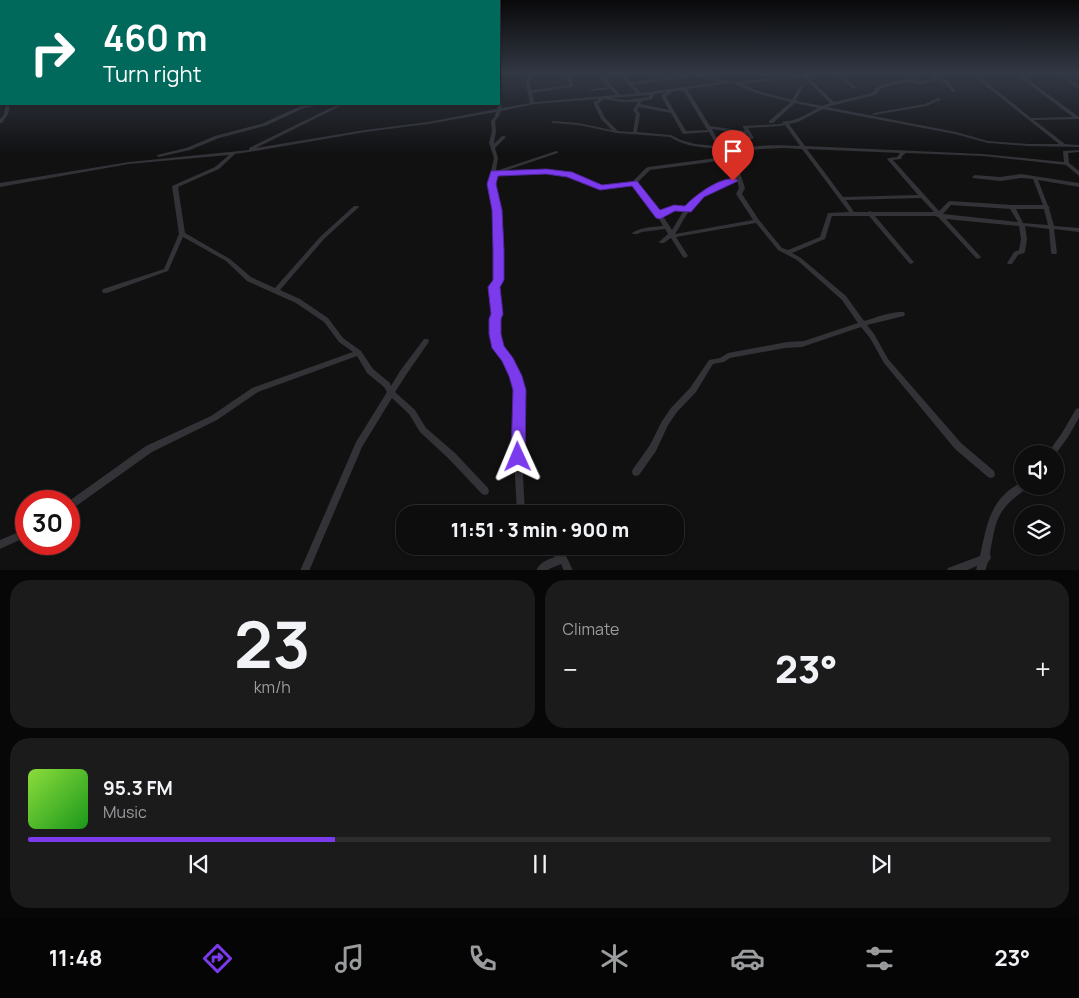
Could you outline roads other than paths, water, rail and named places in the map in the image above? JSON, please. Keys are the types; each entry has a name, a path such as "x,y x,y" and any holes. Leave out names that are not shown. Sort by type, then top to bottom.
{"street":[{"path":"500,104 574,100"},
{"path":"595,100 603,118 617,132"},
{"path":"596,104 601,100"},
{"path":"610,100 639,100 673,112"},
{"path":"635,133 638,114 635,110 639,100"},
{"path":"666,100 685,133 709,129 749,133"},
{"path":"691,100 727,158 731,160 742,188 739,194 757,221 780,249 799,259 844,298 864,324 886,361 958,446 991,474"},
{"path":"771,122 794,100 956,132 988,142 1079,146"},
{"path":"829,100 833,104"},
{"path":"715,138 752,138 745,127 780,126 796,121 833,104 851,100"},
{"path":"868,114 926,105 937,100"},
{"path":"1005,100 1064,146"},
{"path":"1049,100 1078,118"},
{"path":"0,122 6,114 8,105"},
{"path":"144,162 188,149 217,137 263,125 303,107 315,105"},
{"path":"245,152 340,105"},
{"path":"0,185 144,162 245,152 366,131 428,123 495,105"},
{"path":"499,105 497,117 493,121 494,131 491,143 496,158 491,184 497,210 498,250 498,280 494,287 497,314 495,334 498,348 507,358 516,376 519,390 517,419 521,505"},
{"path":"1029,119 1078,118"},
{"path":"784,120 852,214"},
{"path":"553,122 578,124 617,132 671,136 687,143 722,148"},
{"path":"493,148 504,137"},
{"path":"494,173 546,172 569,174 600,188 634,183 648,169 727,158 734,152 750,149 803,147 983,155 1067,164 1079,174"},
{"path":"1067,164 1065,152 1079,151"},
{"path":"494,173 556,152"},
{"path":"905,152 899,158 889,159 978,257"},
{"path":"105,291 166,270 182,234 176,186 217,168 233,153"},
{"path":"672,236 687,209 701,195 724,185 737,176"},
{"path":"975,177 1000,179 1021,176 1079,185"},
{"path":"1035,178 1047,207 1052,226 1054,253"},
{"path":"634,183 660,216 685,256"},
{"path":"841,198 922,196"},
{"path":"940,214 950,203 956,202 1012,207 1047,207"},
{"path":"276,291 322,238 356,207"},
{"path":"1010,262 1016,253 1022,252 1025,242 1023,224 1012,207"},
{"path":"660,216 665,210 674,208 687,209"},
{"path":"870,213 911,262"},
{"path":"788,253 823,238 830,214 940,214 946,218 1052,226 1079,230"},
{"path":"662,242 672,236 757,221"},
{"path":"635,233 641,230 666,227"},
{"path":"182,234 228,260 249,279 298,301 326,320 341,340 359,353 370,371 387,384 391,392 412,412 423,430 452,456 485,491"},
{"path":"636,472 653,448 674,410 692,390 711,362 722,360 728,356 786,345 802,344 902,314"},
{"path":"304,570 359,446 391,392 426,341"},
{"path":"80,498 149,449 214,418 255,390 359,353"},
{"path":"1058,445 1079,411"},
{"path":"980,570 986,558 991,525 999,507 1014,494"},
{"path":"0,545 15,538"},
{"path":"557,555 563,559 568,570"},
{"path":"950,570 986,558"},
{"path":"540,570 546,564 563,559"}]}
